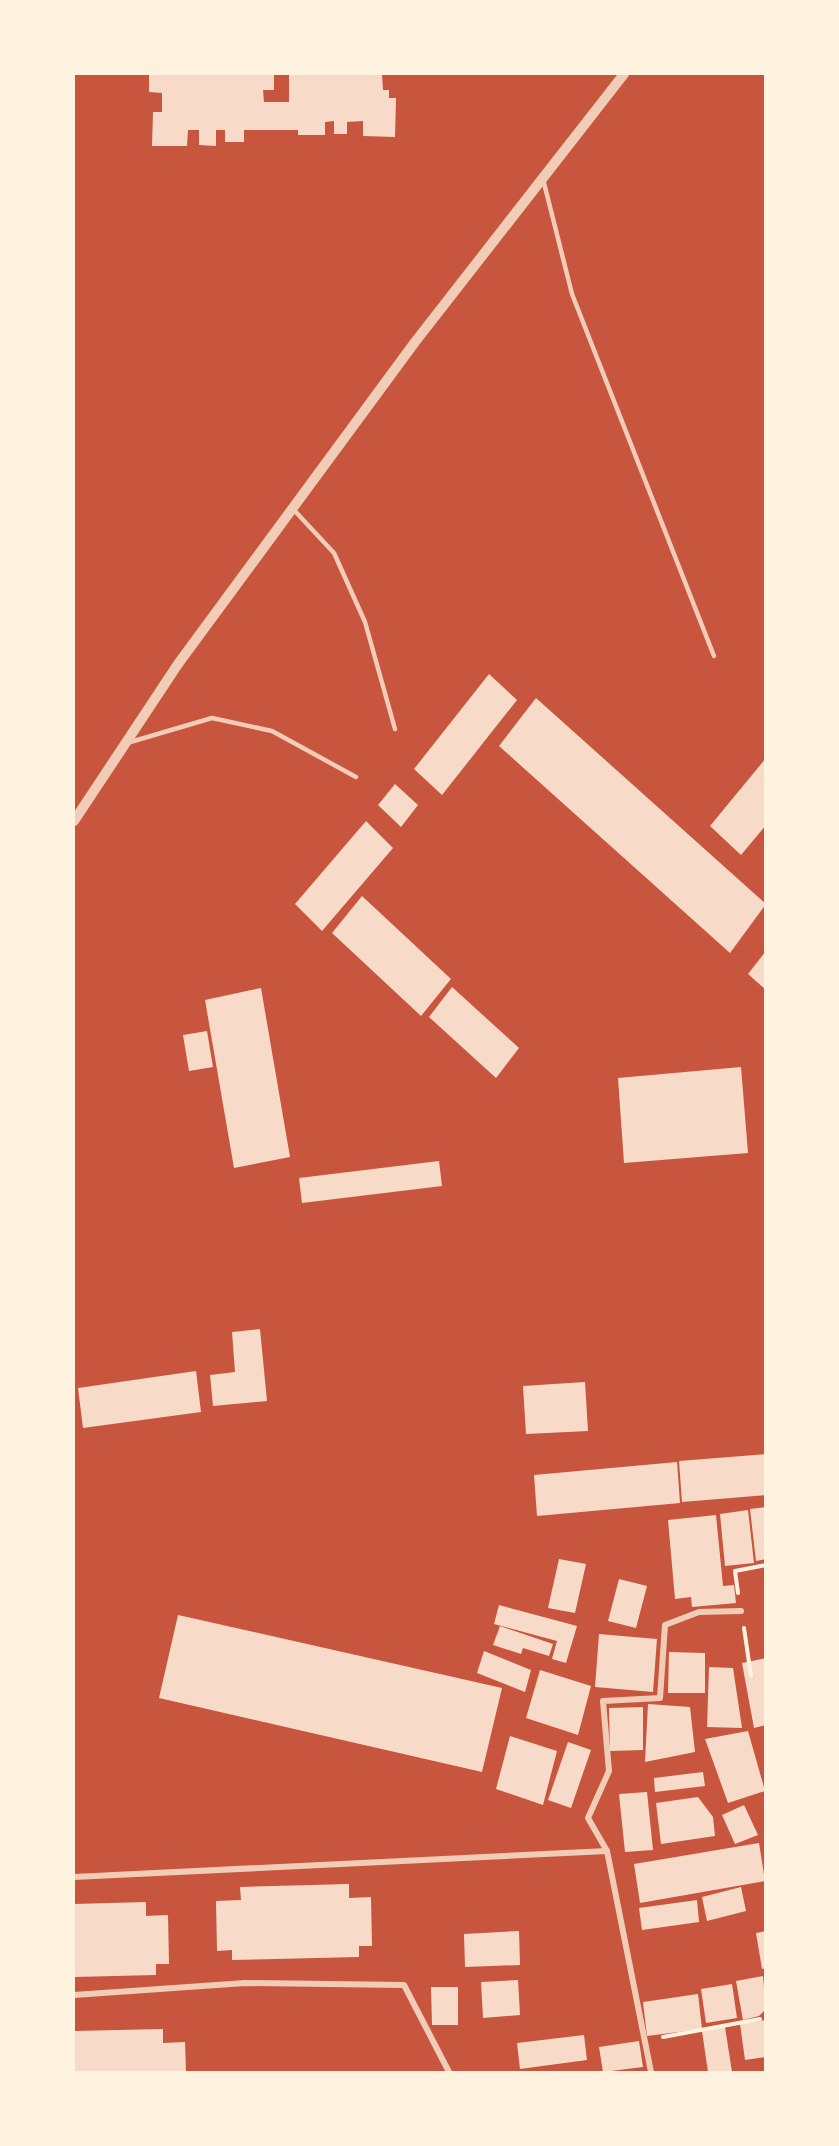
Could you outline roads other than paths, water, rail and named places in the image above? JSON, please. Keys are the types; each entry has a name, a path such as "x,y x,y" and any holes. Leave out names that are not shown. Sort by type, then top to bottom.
{"street":[{"path":"74,820 178,664 415,342 624,74"},
{"path":"651,2073 607,1851 588,1818 609,1771 603,1701 660,1698 665,1625 699,1612 741,1611"},
{"path":"74,1877 607,1851"},
{"path":"74,1995 246,1983 404,1985 450,2073"}],"lane":[{"path":"543,179 573,294 714,656"},
{"path":"292,509 333,554 365,622 395,729"},
{"path":"124,744 212,718 272,731 356,777"}]}
